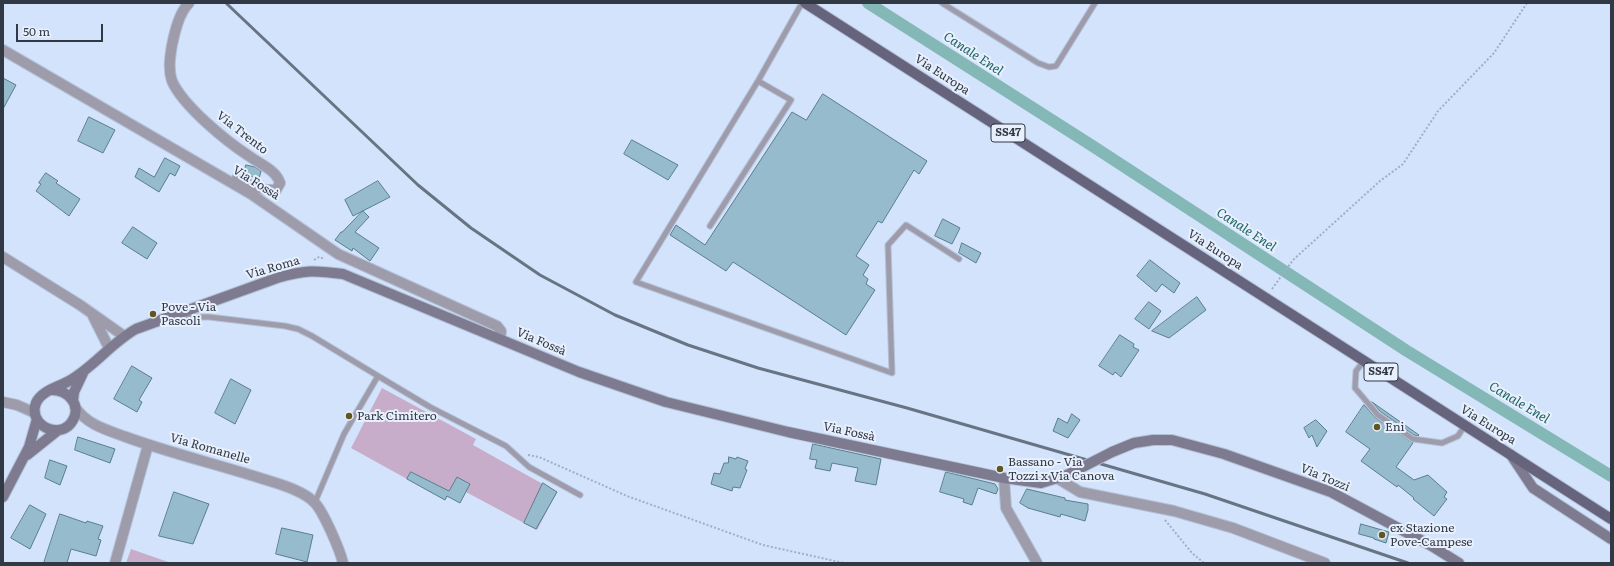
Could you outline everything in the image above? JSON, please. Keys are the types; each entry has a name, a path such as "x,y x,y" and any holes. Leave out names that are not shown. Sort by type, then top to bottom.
{"main road":[{"name":"Via Europa","path":"805,3 1611,519"},
{"name":"Via Roma","path":"41,396 75,378 86,370 109,348 136,329 297,272 316,270 343,274 500,339"},
{"name":"Via Fossà","path":"500,339 579,372 666,402 788,432 1004,478 1041,482 1062,476 1112,452"},
{"name":"Via Roma","path":"69,425 75,414 74,392 78,382 86,370"},
{"path":"52,390 64,392 70,396 74,404"},
{"path":"3,497 24,458 32,437 36,416 35,407 41,396"},
{"path":"36,416 45,428 57,431"},
{"path":"24,458 35,447 57,431 69,425"},
{"name":"Via Tozzi","path":"1112,452 1134,443 1153,440 1172,440 1224,454 1331,492 1430,545 1459,563"},
{"path":"1511,455 1534,488 1611,538"}],"street":[{"name":"Via Trento","path":"183,154 199,158 254,187 276,190 280,183 278,176 246,154 209,125 184,101 172,81 169,64 175,31 186,6 189,3"},
{"name":"Via Fossà","path":"3,50 251,194 338,254 497,326 501,331 500,339"},
{"path":"3,257 80,305 124,336"},
{"path":"92,314 109,348"},
{"path":"17,405 41,396"},
{"path":"3,402 17,405 36,416"},
{"path":"74,404 86,420 95,426"},
{"path":"69,425 78,424 95,426"},
{"name":"Via Romanelle","path":"95,426 148,445 292,488 314,503"},
{"path":"115,563 148,445"},
{"path":"1062,476 1080,492 1174,511 1233,528 1325,563"},
{"path":"1004,478 1006,508 1037,563"},
{"path":"314,503 331,532 343,563"}],"lane":[{"path":"802,3 758,81 636,282 892,373 888,245 906,226 959,259"},
{"path":"942,3 1038,64 1049,67 1056,66 1095,3"},
{"path":"710,226 791,100 758,81"},
{"path":"183,312 188,317 209,317 247,321 298,329 430,406 500,443 511,450 529,467 580,496"},
{"path":"1364,361 1356,371 1354,388 1378,415 1413,439 1442,443 1458,436 1465,425"},
{"path":"314,503 344,434 378,376"}],"path":[{"path":"1274,288 1293,260 1380,181 1403,164 1438,111 1494,53 1527,3"},
{"path":"511,450 539,458 627,496 763,545 844,563"},
{"path":"1155,508 1192,553 1204,563"}],"shaded area":[{"path":"382,388 476,439 473,445 557,492 537,530 466,492 460,503 448,496 445,500 351,448"},
{"path":"131,549 171,563 126,563"}],"building":[{"path":"3,78 16,85 3,109"},
{"path":"823,94 927,161 919,174 914,170 882,223 878,221 856,256 869,265 863,275 868,279 866,284 875,290 846,335 733,262 726,271 670,235 676,225 705,245 792,112 806,120"},
{"path":"89,117 115,130 103,153 78,141"},
{"path":"632,140 678,165 668,180 624,154"},
{"path":"165,158 180,166 175,176 170,173 159,192 135,177 139,168 154,177"},
{"path":"246,165 255,167 261,171 259,179 244,174"},
{"path":"46,173 58,181 56,183 80,199 69,216 36,191 41,184 39,183"},
{"path":"378,181 390,197 353,216 345,200"},
{"path":"363,211 369,217 355,232 379,248 370,261 353,248 352,251 335,240 341,232"},
{"path":"943,219 960,228 952,244 935,236"},
{"path":"133,227 157,243 147,259 122,243"},
{"path":"962,243 981,253 976,263 959,253"},
{"path":"1150,260 1180,283 1174,293 1162,284 1156,292 1137,276"},
{"path":"1197,297 1206,310 1169,338 1152,331"},
{"path":"1149,302 1161,311 1149,329 1135,319"},
{"path":"1120,335 1134,344 1133,347 1139,350 1121,377 1115,372 1113,375 1099,366"},
{"path":"132,366 152,378 139,400 142,402 137,412 114,399"},
{"path":"231,379 251,390 235,424 215,413"},
{"path":"1372,402 1419,435 1414,435 1381,412"},
{"path":"1364,405 1376,418 1413,443 1396,467 1414,480 1428,475 1447,492 1444,497 1447,499 1434,516 1398,485 1397,487 1361,461 1370,449 1346,432"},
{"path":"1072,414 1080,420 1068,438 1053,431 1058,418 1067,423"},
{"path":"1316,420 1327,431 1317,447 1312,435 1309,438 1304,428"},
{"path":"78,437 115,449 110,463 75,450"},
{"path":"813,444 881,459 876,485 855,481 858,468 832,463 830,471 815,468 817,460 810,459"},
{"path":"729,457 736,459 737,457 748,461 745,469 747,470 740,488 733,487 732,491 711,484 714,473 720,474 724,463 728,463"},
{"path":"50,460 67,466 60,485 45,478"},
{"path":"411,472 449,491 457,477 470,484 460,503 447,496 445,500 407,479"},
{"path":"946,472 995,484 998,489 996,494 978,488 972,505 963,502 964,499 940,492"},
{"path":"543,483 557,492 536,529 524,523"},
{"path":"1027,489 1065,498 1065,500 1088,504 1085,521 1061,514 1060,517 1028,508 1020,503"},
{"path":"174,492 209,504 193,544 159,536"},
{"path":"30,505 46,514 30,549 11,538"},
{"path":"60,514 86,523 87,521 103,526 98,539 101,540 96,556 71,549 67,563 44,563"},
{"path":"1361,524 1389,532 1386,543 1359,534"},
{"path":"282,528 313,535 307,562 276,554"}],"waterway":[{"name":"Canale Enel","path":"868,3 1091,145 1407,351 1611,476"}],"railway":[{"path":"226,3 418,185 471,228 540,275 615,315 688,345 758,368 907,408 1205,494 1408,563"}],"place":[{"name":"Pove - Via Pascoli","path":"153,314"},
{"name":"Park Cimitero","path":"349,416"},
{"name":"Eni","path":"1377,427"},
{"name":"Bassano - Via Tozzi x Via Canova","path":"1000,469"},
{"name":"ex Stazione Pove-Campese","path":"1382,535"}]}
